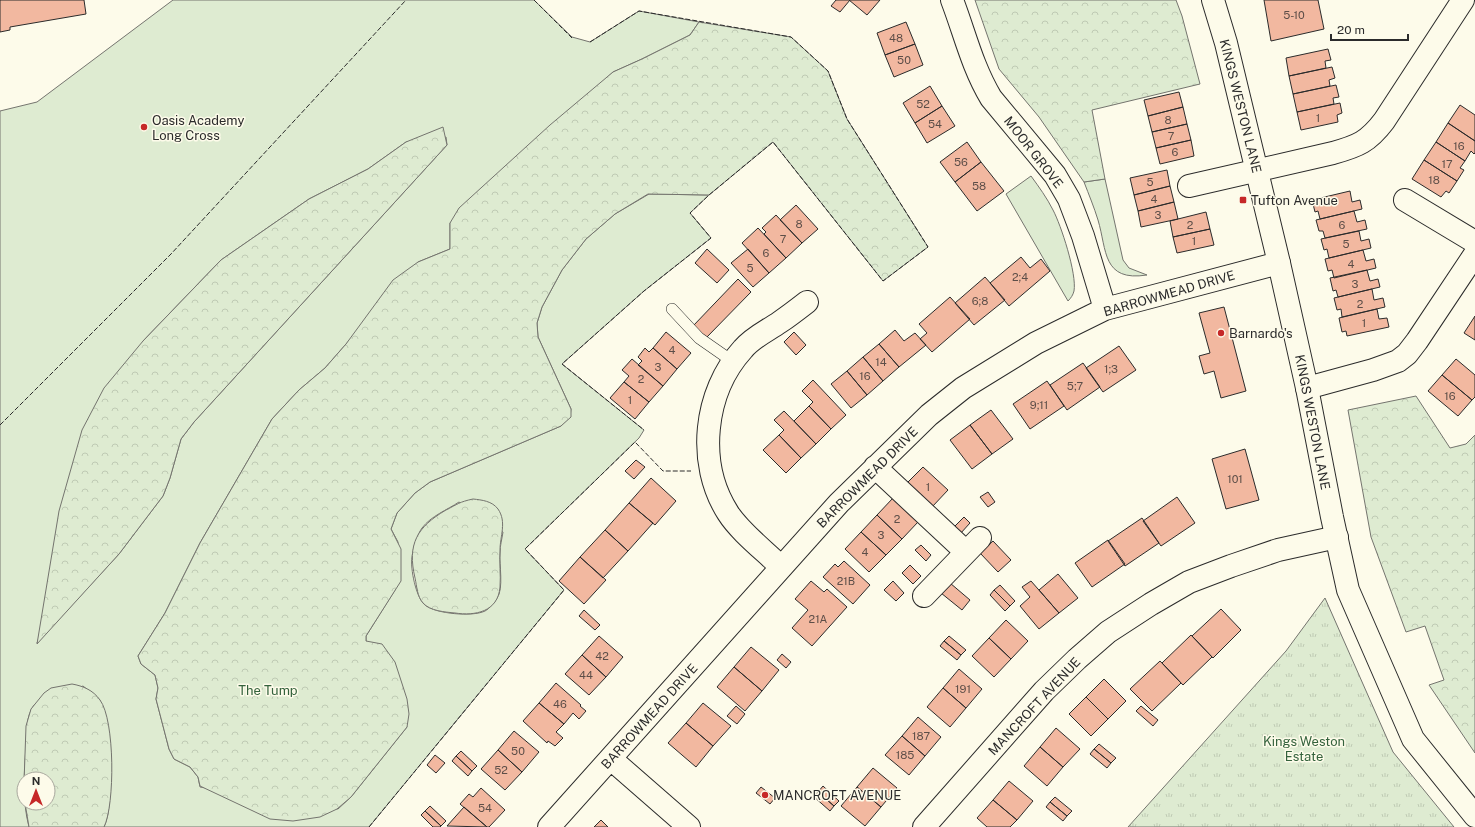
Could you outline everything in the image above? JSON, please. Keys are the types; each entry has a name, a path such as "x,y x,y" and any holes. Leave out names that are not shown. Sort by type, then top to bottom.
{"street":[{"name":"MOOR GROVE","path":"952,0 975,68 991,98 1055,175 1069,199 1083,236 1105,310"},
{"name":"KINGS WESTON LANE","path":"1213,0 1226,43 1279,263 1307,388 1348,590 1413,739 1475,816"},
{"path":"1190,186 1333,154 1352,148 1369,138 1384,121 1463,0"},
{"path":"1405,200 1475,242"},
{"path":"1307,388 1398,361 1407,354 1418,342 1475,254"},
{"name":"BARROWMEAD DRIVE","path":"549,827 839,503 929,415 963,388 1036,343 1105,310 1279,263"},
{"path":"781,567 737,525 728,513 715,486 709,454 708,431 714,399 732,362 744,347 807,302"},
{"path":"875,467 973,545 924,596"},
{"name":"MANCROFT AVENUE","path":"924,827 1044,691 1108,632 1151,604 1190,582 1278,550 1337,537"},
{"path":"611,759 689,827"}],"lane":[{"path":"672,310 699,338 732,362"}],"green space":[{"path":"173,0 534,0 572,37 590,42 639,11 699,22 690,35 613,72 450,223 450,249 418,262 325,368 299,390 272,419 200,543 165,613 138,656 141,664 155,675 158,688 156,699 169,749 174,759 190,767 198,777 200,787 338,809 351,797 407,727 366,642 366,636 395,590 398,542 391,529 397,513 415,493 430,482 561,426 570,417 571,409 538,337 537,323 542,307 562,270 586,239 615,214 649,194 709,195 690,213 711,238 644,291 562,364 644,430 639,438 525,549 564,590 369,827 104,827 108,815 110,783 100,700 83,686 34,705 31,710 27,726 24,771 16,771 16,811 26,811 29,827 0,827 0,111 37,102","holes":["446,137 447,145 194,422 181,439 170,478 163,496 119,554 37,643 143,341 221,260 309,199 368,169 406,142","459,502 503,532 500,550 500,589 499,594 490,607 479,613 455,614 437,611 425,605 416,590 412,562 413,553 420,531 430,520"]},
{"path":"975,0 1176,0 1182,16 1200,84 1092,110 1105,179 1084,182 1039,117 999,69"},
{"name":"The Tump","path":"699,22 791,37 828,71 847,119 928,247 883,281 773,142 709,195 648,194 615,214 586,239 562,270 542,307 537,323 538,337 571,409 571,417 561,426 430,482 415,493 397,513 391,529 401,549 401,581 366,636 366,641 382,644 395,662 407,699 409,714 407,727 351,797 337,809 320,817 293,821 270,819 200,786 198,777 190,767 174,759 169,749 156,699 158,688 155,675 141,664 138,656 165,613 200,543 272,419 299,390 325,368 346,344 393,280 418,262 450,249 450,223 459,208 550,125 613,72 690,35"},
{"path":"443,127 447,145 194,422 181,439 170,478 163,496 119,554 37,644 59,511 82,430 104,388 143,341 221,260 309,199 368,169 406,142"},
{"path":"1031,176 1053,210 1068,250 1073,273 1074,292 1068,301 1006,194"},
{"path":"1105,179 1123,260 1129,268 1147,275 1132,276 1122,274 1114,269 1109,261 1098,220 1084,182"},
{"path":"1416,396 1450,448 1466,444 1475,435 1475,753 1429,685 1444,680 1425,626 1406,632 1371,537 1348,410"},
{"path":"473,499 483,500 493,504 501,514 503,524 500,545 500,587 498,595 495,602 490,607 478,613 463,614 442,612 430,608 423,603 420,597 413,566 412,555 417,538 421,530 436,516 459,503"},
{"name":"Kings Weston Estate","path":"1325,598 1393,752 1454,827 1128,827 1286,651"},
{"path":"72,684 84,687 91,691 100,700 105,710 111,743 112,782 108,816 104,827 29,827 26,811 56,811 56,771 24,771 26,726 31,709 44,693 51,688"}],"building":[{"path":"0,0 84,0 86,14 10,27 10,30 0,32"},
{"path":"836,0 850,0 840,12 831,6"},
{"path":"849,0 880,0 867,15"},
{"path":"1264,0 1318,0 1324,29 1271,41"},
{"path":"906,22 915,44 885,55 877,33"},
{"path":"915,44 923,65 894,77 885,55"},
{"path":"1328,49 1331,60 1325,61 1326,68 1289,76 1286,58"},
{"path":"1332,67 1335,78 1329,80 1330,86 1293,94 1289,76"},
{"path":"1336,85 1339,97 1333,98 1334,104 1297,112 1293,94"},
{"path":"930,86 942,106 915,123 903,103"},
{"path":"1179,92 1183,107 1148,116 1144,100"},
{"path":"1340,103 1342,113 1337,115 1338,122 1301,130 1297,112"},
{"path":"1460,105 1475,115 1475,141 1448,123"},
{"path":"942,106 955,126 927,143 915,123"},
{"path":"1183,107 1187,124 1152,132 1148,116"},
{"path":"1448,123 1475,141 1475,153 1474,154 1471,151 1465,161 1436,142"},
{"path":"1187,124 1191,140 1156,148 1152,132"},
{"path":"1191,140 1194,156 1160,164 1156,148"},
{"path":"967,142 981,162 955,182 940,162"},
{"path":"1436,142 1465,161 1460,168 1464,170 1457,181 1424,160"},
{"path":"1424,160 1457,181 1449,193 1446,191 1441,197 1412,179"},
{"path":"981,162 1004,191 977,211 955,182"},
{"path":"1167,170 1170,186 1134,195 1130,178"},
{"path":"1170,186 1174,202 1138,211 1134,195"},
{"path":"1350,191 1352,202 1360,200 1362,209 1320,219 1318,211 1315,212 1312,200"},
{"path":"1174,202 1178,219 1141,227 1138,211"},
{"path":"796,205 818,229 802,243 780,220"},
{"path":"1354,211 1357,222 1365,220 1367,229 1325,238 1323,231 1319,231 1316,220"},
{"path":"1206,212 1210,229 1173,237 1170,221"},
{"path":"776,215 802,243 786,258 764,234 766,232 762,228"},
{"path":"758,228 786,258 769,273 742,243"},
{"path":"1210,229 1214,245 1177,253 1173,237"},
{"path":"1359,231 1361,241 1369,239 1371,248 1329,258 1327,249 1324,250 1321,239"},
{"path":"707,249 729,270 717,283 695,263"},
{"path":"748,249 769,273 753,287 731,263"},
{"path":"1363,250 1366,261 1374,259 1376,268 1334,278 1332,270 1328,271 1325,259"},
{"path":"1021,257 1030,268 1041,259 1050,271 1009,306 990,283"},
{"path":"1367,270 1370,281 1378,279 1380,287 1338,297 1336,290 1333,291 1330,278"},
{"path":"985,277 1005,300 974,325 955,303"},
{"path":"738,279 751,292 706,338 693,326"},
{"path":"1372,289 1374,300 1383,298 1385,307 1342,317 1341,309 1337,310 1334,298"},
{"path":"950,297 970,319 932,352 920,339 927,333 919,324"},
{"path":"1224,307 1246,391 1221,398 1214,371 1204,374 1199,356 1210,353 1199,313"},
{"path":"1377,309 1379,319 1387,318 1389,327 1347,336 1346,331 1342,332 1339,318"},
{"path":"1475,316 1475,340 1464,333"},
{"path":"895,330 904,341 915,333 926,345 899,367 879,344"},
{"path":"666,332 691,353 677,369 653,348"},
{"path":"794,332 806,345 796,355 784,342"},
{"path":"879,344 899,367 883,381 863,357"},
{"path":"1119,346 1136,370 1103,392 1086,368"},
{"path":"645,348 649,352 653,348 677,369 663,386 638,365 642,361 638,357"},
{"path":"863,357 883,381 867,395 847,371"},
{"path":"632,359 663,386 649,402 624,382 629,376 622,370"},
{"path":"1456,359 1475,375 1475,397 1472,400 1442,375"},
{"path":"1083,363 1100,387 1067,410 1050,385"},
{"path":"847,371 867,395 851,408 831,384"},
{"path":"1442,375 1472,400 1458,416 1428,391"},
{"path":"813,380 846,415 831,429 809,406 813,402 802,391"},
{"path":"1047,381 1064,406 1030,429 1013,404"},
{"path":"624,382 649,402 635,419 610,398"},
{"path":"809,406 831,429 816,444 794,421"},
{"path":"991,410 1013,439 992,454 970,425"},
{"path":"784,411 816,444 801,458 779,435 784,430 774,420"},
{"path":"970,425 992,454 972,469 950,440"},
{"path":"779,435 801,458 786,473 763,450"},
{"path":"1245,449 1259,500 1226,509 1212,459"},
{"path":"636,460 645,467 634,479 625,471"},
{"path":"923,467 948,490 932,507 907,483"},
{"path":"651,478 676,501 655,525 629,503"},
{"path":"988,492 995,502 988,507 980,497"},
{"path":"1177,497 1195,523 1161,546 1143,521"},
{"path":"893,498 918,522 902,539 877,515"},
{"path":"629,503 653,523 628,551 605,530"},
{"path":"877,515 902,539 886,555 861,532"},
{"path":"964,517 970,523 960,534 953,528"},
{"path":"1142,518 1159,543 1125,566 1108,541"},
{"path":"605,530 628,551 603,578 580,557"},
{"path":"861,532 886,555 869,572 845,549"},
{"path":"1108,540 1125,564 1092,587 1075,563"},
{"path":"993,541 1011,560 998,572 980,553"},
{"path":"921,545 931,555 926,561 915,550"},
{"path":"580,557 606,580 584,604 559,581"},
{"path":"844,561 870,585 853,604 823,577 835,564 838,567"},
{"path":"910,565 921,576 913,584 902,573"},
{"path":"1058,574 1078,598 1059,613 1039,590"},
{"path":"811,581 824,592 827,589 847,607 812,646 792,628 808,610 795,599"},
{"path":"893,581 904,593 896,601 884,590"},
{"path":"1031,581 1059,613 1039,629 1020,606 1030,597 1022,587"},
{"path":"950,583 970,600 962,610 941,593"},
{"path":"1000,585 1015,601 1010,606 994,590"},
{"path":"994,590 1010,606 1005,611 990,595"},
{"path":"1221,609 1241,630 1213,658 1192,636"},
{"path":"584,610 600,625 595,630 579,616"},
{"path":"1006,620 1028,641 1011,659 989,638"},
{"path":"1191,635 1212,657 1183,685 1162,663"},
{"path":"599,636 623,657 606,677 582,655"},
{"path":"949,636 966,650 961,655 944,641"},
{"path":"989,638 1011,659 994,677 972,656"},
{"path":"944,641 961,655 957,660 940,646"},
{"path":"751,647 779,670 762,691 734,667"},
{"path":"782,654 791,662 786,668 777,660"},
{"path":"582,655 606,677 589,695 565,674"},
{"path":"1160,661 1181,683 1152,711 1130,689"},
{"path":"734,667 762,691 745,711 717,687"},
{"path":"959,669 982,689 966,708 943,688"},
{"path":"1104,679 1126,701 1108,719 1086,697"},
{"path":"556,683 586,711 579,719 573,713 564,724 539,703"},
{"path":"943,688 966,708 950,727 927,707"},
{"path":"1086,697 1108,719 1091,736 1069,714"},
{"path":"539,703 564,724 556,732 563,738 555,746 548,741 547,743 523,721"},
{"path":"703,703 731,726 713,746 686,723"},
{"path":"736,706 745,714 737,724 727,716"},
{"path":"1141,706 1158,720 1153,726 1136,711"},
{"path":"918,717 941,737 925,756 902,736"},
{"path":"686,723 713,746 696,767 668,743"},
{"path":"1056,728 1080,749 1063,767 1040,747"},
{"path":"514,731 539,752 522,772 498,750"},
{"path":"902,736 925,756 909,775 885,755"},
{"path":"1099,744 1116,758 1111,763 1094,749"},
{"path":"1040,747 1063,767 1047,786 1024,766"},
{"path":"1094,749 1111,763 1107,768 1090,754"},
{"path":"498,750 522,772 505,790 481,769"},
{"path":"461,751 477,766 472,771 456,756"},
{"path":"435,755 445,763 436,773 427,765"},
{"path":"456,756 472,771 468,776 452,761"},
{"path":"873,768 897,788 881,807 857,787"},
{"path":"1009,781 1033,801 1017,820 993,800"},
{"path":"823,786 839,801 834,806 818,792"},
{"name":"MANCROFT AVENUE","path":"761,787 775,798 770,804 756,793"},
{"path":"857,787 881,807 865,826 841,806"},
{"path":"481,788 505,810 489,827 487,827 460,804 469,794 473,797"},
{"path":"818,792 834,806 830,811 813,796"},
{"path":"1055,797 1072,811 1067,816 1050,802"},
{"path":"993,800 1017,820 1010,827 987,827 977,818"},
{"path":"1050,802 1067,816 1063,821 1046,807"},
{"path":"430,806 446,821 441,826 425,811"},
{"path":"464,807 487,827 447,826"},
{"path":"425,811 441,826 440,827 433,827 421,815"},
{"path":"601,820 608,827 594,827"}],"fence":[{"path":"0,425 171,254 406,0"},
{"path":"534,0 572,38"},
{"path":"590,42 639,11 791,37 828,71 847,119 928,247 883,281 773,142 709,195 690,213 711,238 644,291 562,364 644,430"},
{"path":"369,827 564,590 525,549 635,442 663,471 691,471"}],"place":[{"name":"Oasis Academy Long Cross","path":"144,127"},
{"name":"Tufton Avenue","path":"1243,200"},
{"name":"Barnardo's","path":"1221,333"},
{"name":"MANCROFT AVENUE","path":"765,795"}]}
